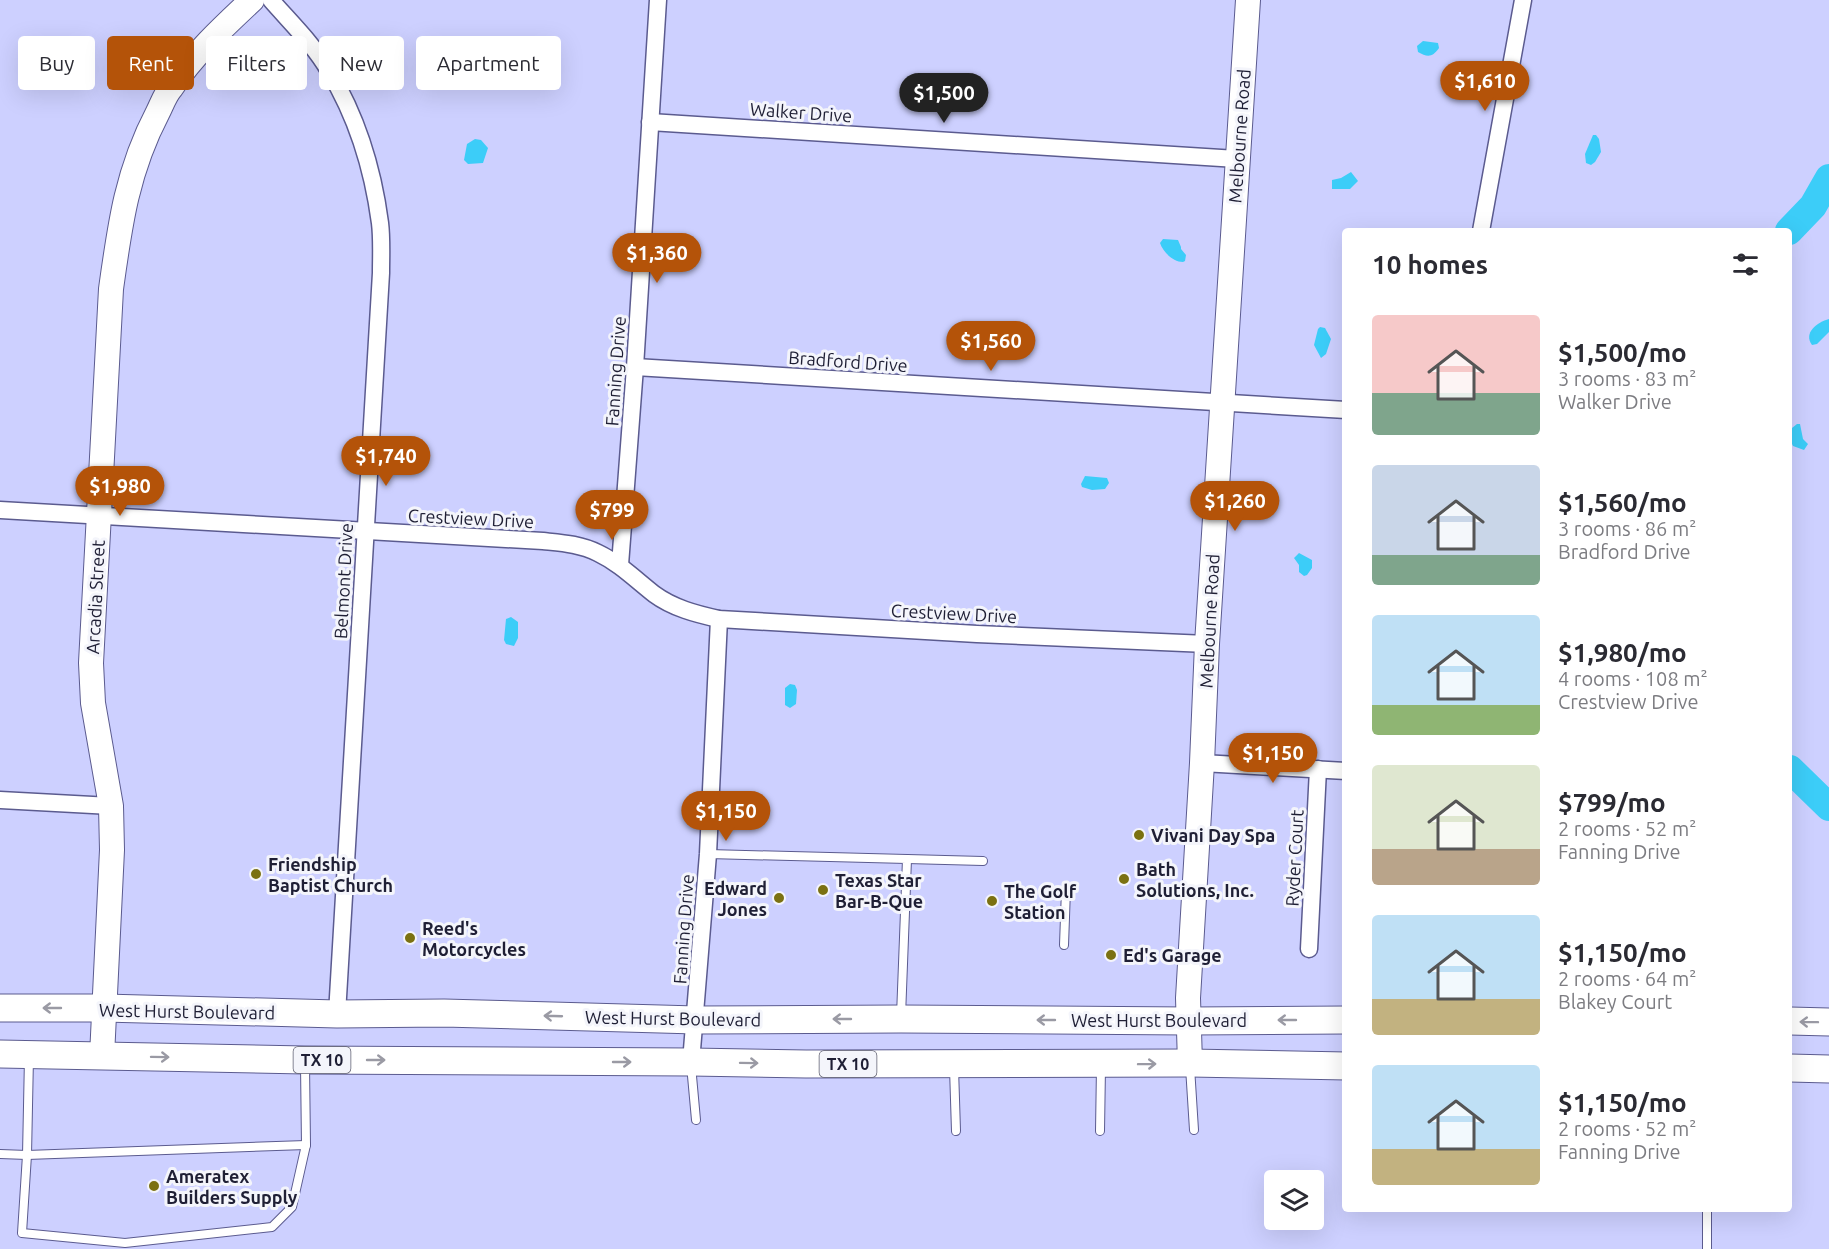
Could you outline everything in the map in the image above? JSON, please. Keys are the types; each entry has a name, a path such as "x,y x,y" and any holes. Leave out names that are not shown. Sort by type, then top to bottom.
{"main road":[{"name":"West Hurst Boulevard","path":"0,1008 104,1008 337,1014 444,1013 696,1020 1342,1020"},
{"path":"1792,1021 1829,1022"},
{"name":"TX 10","path":"0,1054 305,1060 806,1064 1190,1063 1342,1066"},
{"path":"1792,1068 1829,1069"}],"street":[{"name":"Arcadia Street","path":"102,1056 112,850 111,806 93,704 91,663 104,457 111,289 129,183 148,129 169,89 191,61 252,0"},
{"name":"Belmont Drive","path":"272,0 329,70 355,123 373,181 380,225 381,273 337,1014"},
{"name":"Fanning Drive","path":"620,565 658,0"},
{"name":"Melbourne Road","path":"1190,1063 1188,998 1203,763 1207,644 1248,0"},
{"path":"1482,228 1523,0"},
{"name":"Walker Drive","path":"650,122 1237,159"},
{"name":"Bradford Drive","path":"635,367 1342,410"},
{"name":"Crestview Drive","path":"0,510 562,543 597,552 620,565 656,595 676,606 719,619 1207,644"},
{"name":"Fanning Drive","path":"691,1062 708,854 719,619"},
{"path":"1203,763 1342,771"},
{"name":"Ryder Court","path":"1309,949 1318,769"},
{"path":"0,800 111,806"}],"lane":[{"path":"708,854 983,861"},
{"path":"901,1019 907,859"},
{"path":"1064,945 1066,889"},
{"path":"29,1054 27,1155 22,1233 125,1243 272,1227 292,1207 306,1145 305,1060"},
{"path":"691,1062 696,1120"},
{"path":"1190,1063 1194,1130"},
{"path":"954,1064 956,1131"},
{"path":"1100,1131 1101,1064"},
{"path":"0,1154 306,1145"},
{"path":"1707,1212 1707,1249"}],"water":[{"path":"1423,41 1438,43 1439,48 1432,55 1421,54 1417,46"},
{"path":"1593,135 1599,139 1601,152 1591,165 1586,163 1585,154"},
{"path":"475,139 481,140 488,148 483,163 468,164 464,160 467,144"},
{"path":"1351,172 1358,181 1350,189 1332,189 1332,180"},
{"path":"1163,239 1178,240 1186,255 1185,261 1176,260 1166,253 1160,243"},
{"path":"1829,319 1829,332 1817,344 1812,345 1810,332"},
{"path":"1320,327 1325,328 1331,339 1326,354 1321,358 1314,345"},
{"path":"1800,424 1803,439 1808,444 1804,450 1793,446 1792,428"},
{"path":"1085,476 1107,478 1109,483 1105,489 1092,490 1082,487"},
{"path":"1299,553 1312,560 1312,568 1304,576 1299,572 1299,565 1294,558"},
{"path":"511,617 518,622 518,638 514,646 506,644 504,640 506,619"},
{"path":"790,684 795,685 797,690 796,704 790,708 785,705 785,688"}],"waterway":[{"path":"1792,228 1813,206 1829,178"},
{"path":"1792,771 1829,807"}],"place":[{"name":"Vivani Day Spa","path":"1139,835"},
{"name":"Friendship Baptist Church","path":"256,874"},
{"name":"Bath Solutions, Inc.","path":"1124,879"},
{"name":"Texas Star Bar-B-Que","path":"823,890"},
{"name":"Edward Jones","path":"779,898"},
{"name":"The Golf Station","path":"992,901"},
{"name":"Reed's Motorcycles","path":"410,938"},
{"name":"Ed's Garage","path":"1111,955"},
{"name":"Ameratex Builders Supply","path":"154,1186"}]}
